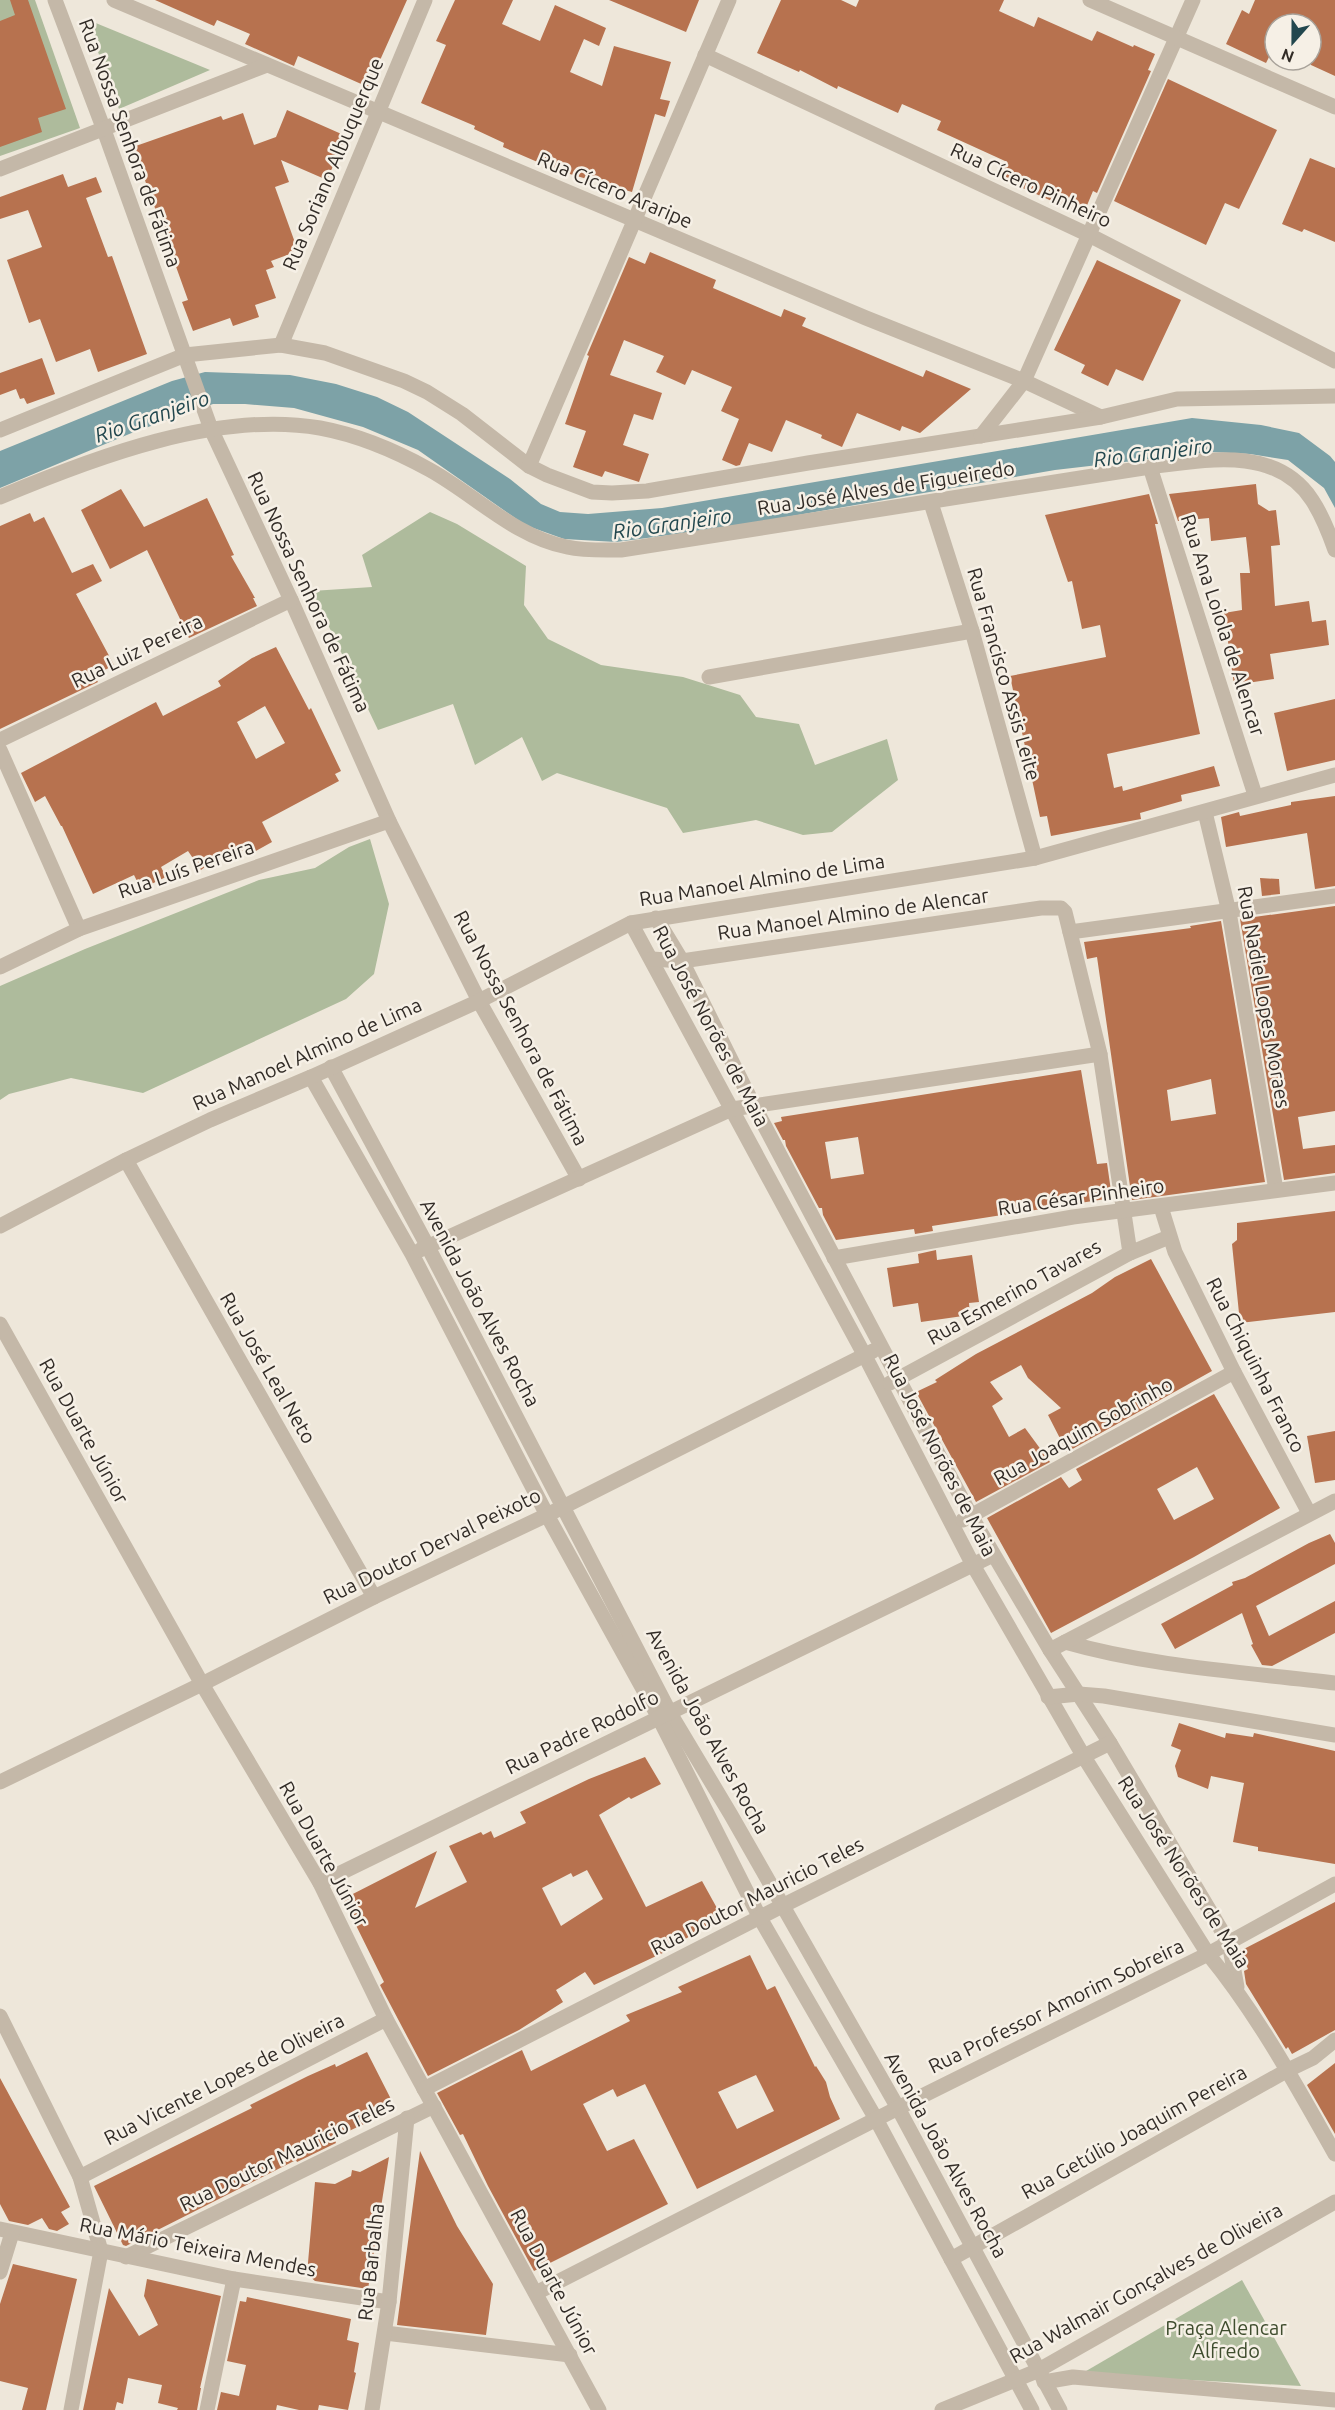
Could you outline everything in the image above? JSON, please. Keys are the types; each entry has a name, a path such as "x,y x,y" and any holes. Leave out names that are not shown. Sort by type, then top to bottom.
{"street":[{"name":"Rua Nossa Senhora de Fátima","path":"55,0 188,361 208,423 291,600 389,821 479,1001 579,1179"},
{"name":"Rua Cícero Araripe","path":"114,0 866,318 1024,381 1101,417"},
{"name":"Rua Soriano Albuquerque","path":"281,345 377,110 425,0"},
{"path":"529,466 632,220 729,0"},
{"path":"1090,0 1335,106"},
{"path":"981,436 1024,381 1192,0"},
{"name":"Rua Cícero Pinheiro","path":"705,55 1089,235 1335,362"},
{"path":"0,170 267,65"},
{"name":"Rua José Alves de Figueiredo","path":"0,430 188,361 281,345 325,353 412,384 462,414 529,466 547,476 592,492 648,491 1101,417 1177,399 1335,396"},
{"name":"Rua José Alves de Figueiredo","path":"0,497 126,450 208,423 287,426 320,429 390,450 431,471 509,522 534,535 566,547 587,550 621,550 1150,467 1214,459 1241,460 1275,468 1297,482 1312,499 1335,550"},
{"name":"Rua Ana Loiola de Alencar","path":"1150,467 1255,795"},
{"name":"Rua Francisco Assis Leite","path":"930,503 972,631 1035,858"},
{"name":"Rua Luiz Pereira","path":"0,740 291,600"},
{"path":"709,677 972,631"},
{"path":"0,750 78,929"},
{"name":"Rua Manoel Almino de Lima","path":"0,1226 126,1160 210,1120 479,1001 631,923 1035,858 1205,812 1255,795 1335,775"},
{"name":"Rua Nadiel Lopes Moraes","path":"1205,812 1229,912 1276,1190"},
{"name":"Rua Luís Pereira","path":"0,967 78,929 389,821"},
{"path":"1130,1253 1100,1054 1070,932 1335,896"},
{"name":"Rua Manoel Almino de Alencar","path":"652,959 682,961 1041,908 1060,908 1065,912 1070,932"},
{"name":"Rua José Norões de Maia","path":"656,918 682,961 753,1104 971,1516 1229,1943 1238,1990"},
{"name":"Rua José Norões de Maia","path":"631,923 865,1356 973,1565 1048,1697 1208,1954 1238,1990 1288,2070 1335,2154"},
{"path":"412,1254 732,1109 753,1104 1100,1054"},
{"name":"Avenida João Alves Rocha","path":"331,1067 563,1506 664,1715 711,1822 760,1918 876,2119 1032,2410"},
{"name":"Avenida João Alves Rocha","path":"310,1077 412,1254 547,1515 664,1715 731,1815 898,2108 1060,2410"},
{"name":"Rua José Leal Neto","path":"126,1160 374,1597"},
{"name":"Rua César Pinheiro","path":"834,1258 1124,1210 1335,1183"},
{"name":"Rua Chiquinha Franco","path":"1161,1207 1169,1238 1234,1372 1309,1513"},
{"name":"Rua Esmerino Tavares","path":"881,1389 1130,1253 1169,1238"},
{"name":"Rua Duarte Júnior","path":"0,1324 202,1684 320,1883 386,2019 599,2410"},
{"path":"462,1350 478,1344"},
{"name":"Rua Doutor Derval Peixoto","path":"0,1782 374,1597 547,1515 865,1356 880,1346"},
{"name":"Rua Joaquim Sobrinho","path":"952,1525 1234,1372"},
{"path":"502,1429 520,1424"},
{"path":"1050,1650 1335,1501"},
{"name":"Rua Padre Rodolfo","path":"320,1883 993,1555"},
{"path":"1065,1642 1099,1652 1137,1659 1335,1683"},
{"path":"1048,1697 1078,1694 1115,1697 1335,1735"},
{"name":"Rua Doutor Mauricio Teles","path":"424,2089 782,1906 1110,1743"},
{"path":"711,1822 731,1815"},
{"name":"Rua Professor Amorim Sobreira","path":"536,2293 876,2119 1208,1954 1335,1884"},
{"path":"810,2005 833,1995"},
{"path":"0,2016 80,2177 101,2251 71,2410"},
{"name":"Rua Vicente Lopes de Oliveira","path":"80,2177 386,2019"},
{"name":"Rua Getúlio Joaquim Pereira","path":"951,2259 1313,2058 1335,2040"},
{"name":"Rua Doutor Mauricio Teles","path":"126,2256 434,2106"},
{"name":"Rua Barbalha","path":"372,2410 389,2302 407,2118"},
{"name":"Rua Walmair Gonçalves de Oliveira","path":"942,2410 1016,2379 1040,2376 1335,2202"},
{"path":"0,2272 6,2231"},
{"name":"Rua Mário Teixeira Mendes","path":"6,2231 234,2279 389,2302"},
{"path":"207,2410 234,2279"},
{"path":"385,2333 570,2355"},
{"path":"1040,2376 1335,2400"}],"green space":[{"path":"0,0 35,0 80,128 0,156"},
{"path":"86,19 210,70 119,109"},
{"path":"430,512 457,524 526,566 524,605 548,639 601,665 683,677 740,695 756,717 799,724 815,765 887,739 898,780 832,832 803,835 756,820 683,833 667,808 557,773 542,781 522,737 475,765 453,704 378,730 312,591 372,587 362,555"},
{"path":"370,839 389,904 374,974 346,999 143,1093 71,1078 9,1094 0,1100 0,986 85,949 259,880 315,868 349,847"},
{"name":"Praça Alencar Alfredo","path":"1242,2280 1301,2386 1081,2374"}],"water":[{"name":"Rio Granjeiro","path":"205,372 290,375 336,384 377,397 408,412 510,479 541,504 560,512 588,514 662,508 1192,418 1261,425 1299,433 1335,462 1335,508 1324,488 1288,460 1250,454 1211,452 1055,470 724,528 616,542 564,539 525,525 418,450 363,427 294,408 245,404 213,404 134,432 0,488 0,451 172,381"}],"building":[{"path":"10,0 28,0 66,109 38,118 42,132 0,147 0,21 15,15"},
{"path":"155,0 407,0 368,87 298,56 294,66 245,44 250,34 217,20 214,26"},
{"path":"455,0 513,0 502,24 540,41 555,5 606,28 599,46 584,39 570,72 602,86 614,46 671,62 660,99 670,101 665,117 655,114 632,192 556,170 503,147 504,143 474,129 475,126 421,103 446,45 436,41"},
{"path":"609,0 699,0 686,32"},
{"path":"781,0 841,0 856,7 859,0 1004,0 999,11 1034,27 1038,17 1092,41 1097,31 1155,54 1148,70 1151,71 1097,193 1093,191 1083,215 998,177 1005,161 937,130 941,121 902,104 898,113 838,86 837,89 800,70 799,72 757,53"},
{"path":"1255,0 1335,0 1335,76 1323,70 1323,12 1263,12 1263,62 1226,44 1242,10 1249,14"},
{"path":"1168,79 1277,130 1239,209 1225,203 1206,245 1114,201"},
{"path":"287,110 346,136 327,180 281,160 289,182 275,187 298,251 271,261 274,267 266,270 276,298 255,305 259,317 233,326 230,318 193,331 182,302 188,300 133,147 221,116 223,120 243,113 254,145 276,137"},
{"path":"1310,158 1335,168 1335,242 1304,229 1302,232 1282,224"},
{"path":"63,174 68,187 96,177 102,192 86,198 108,257 112,256 147,354 98,372 90,349 56,362 40,319 29,323 7,260 42,247 28,210 0,219 0,197"},
{"path":"650,252 716,280 713,288 781,317 784,309 806,318 802,326 923,377 926,370 971,389 920,433 902,426 900,431 857,413 842,447 821,438 822,435 786,420 772,452 749,443 740,465 736,466 722,460 739,419 721,411 732,387 692,370 685,385 656,372 664,356 624,340 610,375 662,393 653,420 634,414 623,445 649,454 639,482 605,471 602,477 573,467 586,431 565,424 589,356 587,355 629,257 645,264"},
{"path":"1097,260 1181,300 1143,381 1116,369 1108,386 1081,373 1085,365 1054,350"},
{"path":"42,358 55,394 27,404 24,398 20,399 16,389 0,395 0,373"},
{"path":"1256,484 1258,504 1269,511 1276,510 1280,545 1271,546 1275,606 1309,601 1312,622 1326,620 1329,645 1270,654 1274,679 1234,685 1224,613 1242,610 1240,573 1250,573 1246,537 1211,541 1209,518 1178,521 1169,494"},
{"path":"121,489 144,527 207,498 234,555 231,556 255,598 253,598 257,606 189,638 178,622 181,621 147,550 110,569 81,510"},
{"path":"1149,494 1158,524 1155,524 1200,734 1107,754 1114,788 1122,786 1123,791 1214,766 1220,786 1181,795 1182,801 1140,813 1141,819 1051,836 1047,816 1040,817 1010,676 1106,657 1100,625 1082,629 1072,581 1068,582 1045,515"},
{"path":"30,513 34,522 44,517 72,573 93,564 102,581 76,594 114,665 94,676 98,682 0,729 0,526"},
{"path":"276,647 309,710 311,708 341,771 335,774 339,781 262,822 272,842 254,852 250,845 231,858 226,851 201,870 188,851 161,867 166,877 141,889 134,875 93,894 62,826 45,796 35,802 21,773 156,702 163,716 221,686 218,681 252,658","holes":["265,706 285,743 256,759 237,722"]},
{"path":"1335,699 1335,760 1287,771 1274,713"},
{"path":"1335,796 1335,886 1315,889 1307,833 1226,847 1221,817 1239,812 1240,816 1291,805 1291,802"},
{"path":"1260,878 1279,879 1280,894 1262,896"},
{"path":"1335,906 1335,1111 1298,1117 1303,1149 1335,1145 1335,1173 1284,1180 1240,919"},
{"path":"1221,921 1265,1182 1132,1200 1097,957 1087,959 1084,942 1191,928 1190,926","holes":["1211,1079 1216,1114 1171,1121 1167,1090"]},
{"path":"1081,1070 1097,1164 1107,1163 1112,1198 932,1226 933,1231 915,1234 914,1229 836,1240 823,1215 822,1208 819,1208 774,1123 782,1121 781,1117","holes":["858,1137 864,1174 831,1179 825,1142"]},
{"path":"1335,1211 1335,1312 1240,1323 1232,1244 1237,1240 1237,1223"},
{"path":"936,1250 937,1260 972,1255 979,1302 969,1303 970,1315 921,1322 918,1303 893,1307 887,1268 919,1263 918,1254"},
{"path":"1151,1259 1212,1371 1067,1452 1048,1415 1061,1408 1028,1378 1021,1365 990,1382 1003,1399 992,1406 1009,1437 1025,1428 1050,1462 976,1502 916,1392 937,1382 935,1380 976,1354"},
{"path":"1214,1394 1280,1508 1194,1557 1051,1633 987,1518 1061,1477 1069,1488 1082,1480 1076,1469","holes":["1197,1467 1214,1499 1174,1520 1157,1489"]},
{"path":"1335,1431 1335,1480 1315,1483 1307,1436"},
{"path":"1330,1534 1335,1543 1335,1564 1256,1606 1269,1636 1335,1601 1335,1633 1272,1666 1262,1665 1251,1645 1253,1644 1242,1613 1175,1649 1161,1624 1233,1585 1232,1582 1245,1578"},
{"path":"1179,1723 1225,1738 1226,1733 1253,1737 1254,1733 1335,1751 1335,1864 1258,1851 1258,1847 1233,1842 1244,1783 1211,1776 1208,1789 1178,1777 1175,1766 1181,1750 1171,1746"},
{"path":"645,1757 661,1784 631,1799 629,1797 599,1815 646,1907 702,1881 723,1919 666,1949 667,1951 594,1985 585,1972 556,1990 563,2002 519,2030 428,2076 380,1985 384,1982 343,1899 437,1851 415,1908 467,1882 449,1846 481,1832 483,1835 491,1831 494,1838 526,1823 520,1812 589,1779","holes":["587,1870 603,1899 561,1926 542,1888 571,1873 573,1877"]},
{"path":"1335,1902 1335,2030 1292,2054 1288,2047 1286,2049 1246,1984 1244,1971 1248,1969 1240,1951"},
{"path":"750,1955 767,1990 775,1986 815,2067 826,2082 840,2119 697,2189 645,2084 617,2097 613,2089 583,2104 607,2151 634,2139 668,2204 534,2271 463,2134 460,2135 437,2093 522,2050 531,2071 630,2021 626,2015 682,1992 678,1987","holes":["756,2075 774,2111 737,2129 718,2092"]},
{"path":"367,2052 396,2109 334,2138 336,2143 297,2162 296,2160 126,2246 123,2245 94,2186 252,2108 250,2105 308,2076 335,2064 336,2067"},
{"path":"1335,2063 1335,2134 1307,2085"},
{"path":"0,2078 70,2207 61,2212 69,2224 57,2231 49,2229 42,2218 28,2225 9,2221 0,2204"},
{"path":"420,2151 457,2226 493,2284 486,2335 397,2325"},
{"path":"389,2157 368,2289 315,2281 307,2274 315,2182 335,2184 351,2176 352,2170 360,2172"},
{"path":"13,2264 77,2279 46,2410 22,2410 28,2388 0,2381 0,2304"},
{"path":"147,2279 221,2296 197,2410 177,2410 178,2408 158,2403 162,2385 128,2378 123,2404 117,2402 115,2410 83,2410 109,2288 139,2336 158,2325 144,2296"},
{"path":"247,2297 351,2319 347,2340 359,2343 354,2372 356,2373 348,2410 319,2405 318,2410 299,2410 277,2405 276,2410 217,2410 221,2392 239,2396 246,2365 227,2361 240,2301 246,2302"}]}
